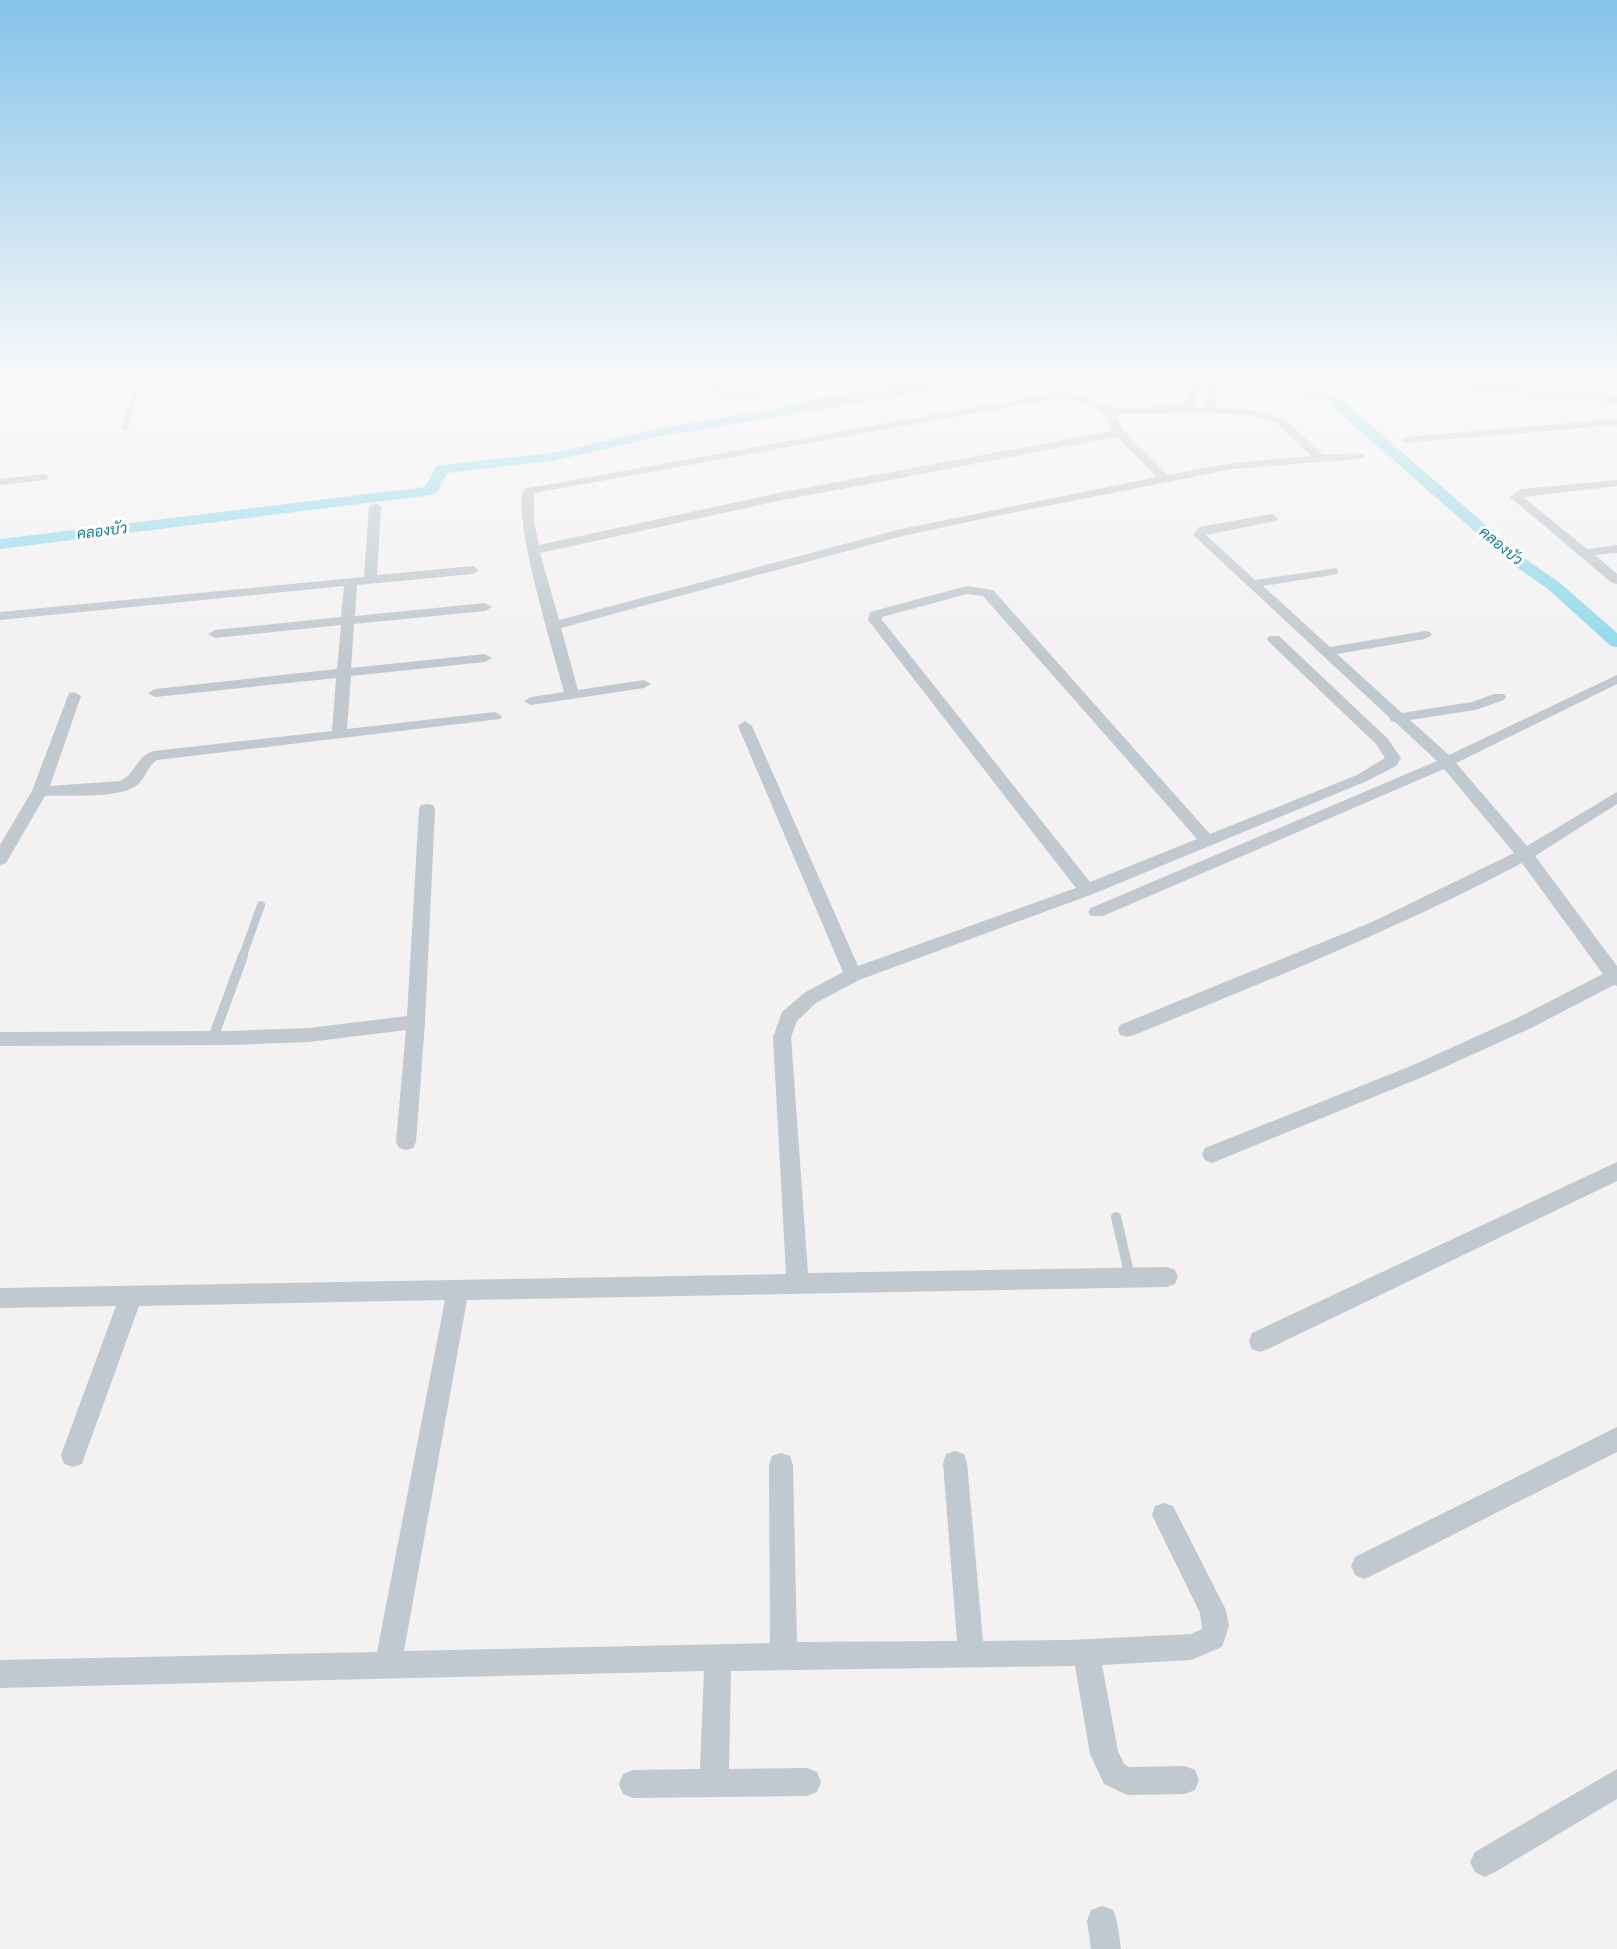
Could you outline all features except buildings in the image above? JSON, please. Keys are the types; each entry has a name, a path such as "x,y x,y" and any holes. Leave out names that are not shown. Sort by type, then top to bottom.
{"street":[{"path":"572,695 530,532 526,502 528,491 636,471"},
{"path":"535,550 783,496 917,471"},
{"path":"1157,471 1164,478"},
{"path":"554,626 897,534 1205,471"},
{"path":"1617,483 1516,494 1516,497 1617,580"},
{"path":"370,579 375,507"},
{"path":"1212,1154 1419,1071 1524,1023 1616,977 1524,855 1447,762 1396,718 1198,535 1199,532 1272,518"},
{"path":"1584,553 1617,549"},
{"path":"0,616 473,570"},
{"path":"1252,584 1332,571"},
{"path":"339,734 351,581"},
{"path":"1087,891 875,620 875,615 967,590 987,593 1207,840"},
{"path":"215,634 485,608"},
{"path":"1325,652 1425,635"},
{"path":"798,1283 782,1037 789,1017 810,998 853,975 1087,891 1362,778 1392,763 1390,750 1382,741 1274,639"},
{"path":"155,693 485,658"},
{"path":"1097,912 1447,762 1617,679"},
{"path":"531,701 644,684"},
{"path":"0,859 40,791 74,696"},
{"path":"1396,718 1475,706 1499,698"},
{"path":"40,791 125,785 136,775 143,762 154,756 495,716"},
{"path":"745,726 853,975"},
{"path":"1127,1030 1394,919 1524,855 1617,797"},
{"path":"406,1142 416,1022 427,809"},
{"path":"0,1039 309,1035 416,1022"},
{"path":"1260,1341 1617,1171"},
{"path":"0,1298 1167,1277"},
{"path":"388,1665 458,1290"},
{"path":"73,1455 131,1296"},
{"path":"1364,1566 1617,1439"},
{"path":"955,1463 971,1654"},
{"path":"781,1466 784,1656"},
{"path":"0,1674 784,1656 1086,1653 1191,1647 1213,1638 1215,1626 1213,1610 1164,1515"},
{"path":"1086,1653 1104,1754 1114,1774 1127,1781 1185,1780"},
{"path":"714,1783 717,1658"},
{"path":"633,1784 807,1782"},
{"path":"1485,1862 1617,1783"}],"lane":[{"path":"0,482 45,477"},
{"path":"213,1038 261,905"},
{"path":"1116,1217 1130,1277"}],"waterway":[{"name":"คลองบัว","path":"0,544 431,491 440,471"},
{"name":"คลองบัว","path":"1415,471 1518,561 1554,586 1617,642"}]}
